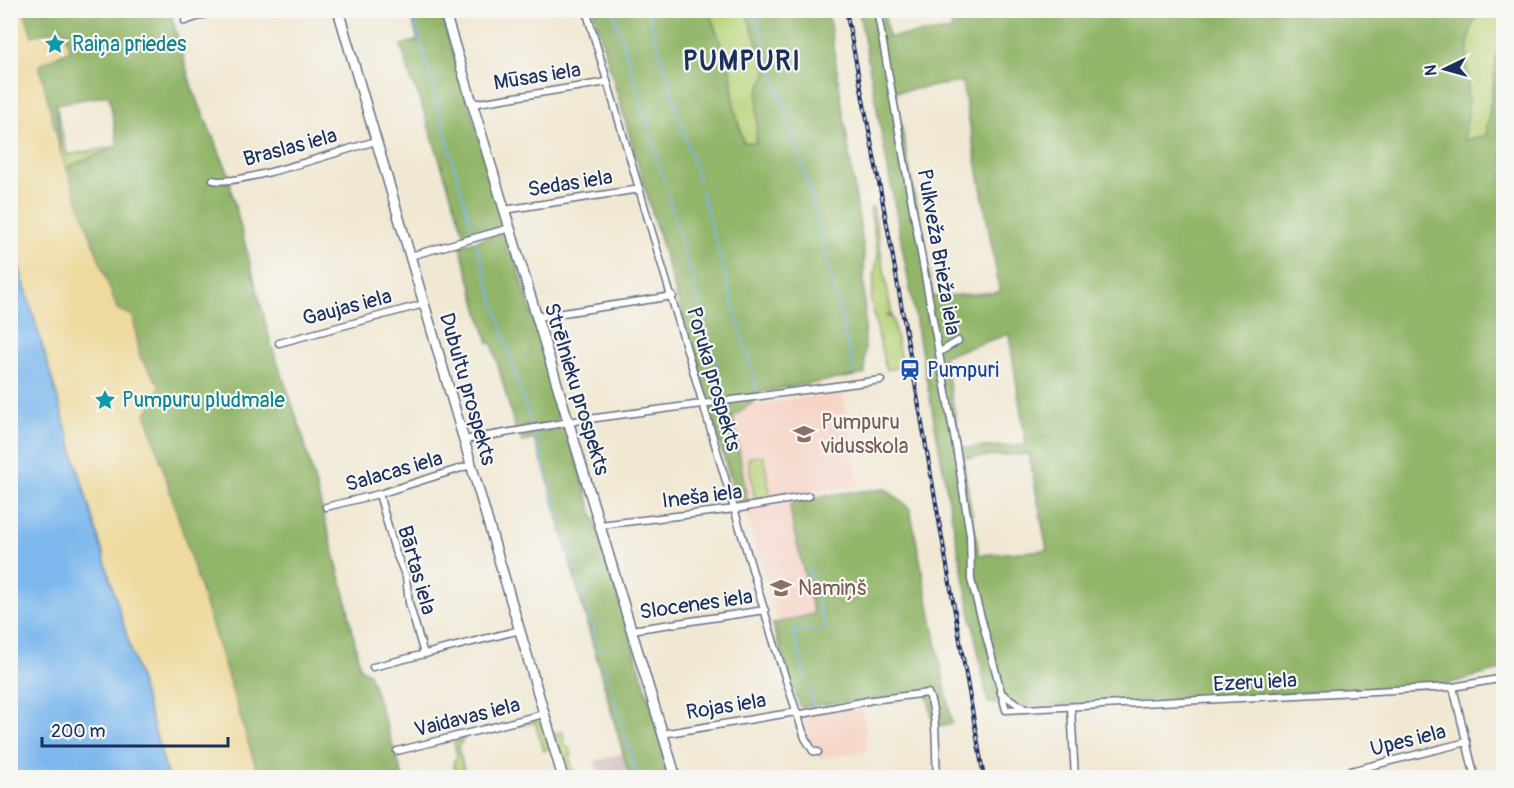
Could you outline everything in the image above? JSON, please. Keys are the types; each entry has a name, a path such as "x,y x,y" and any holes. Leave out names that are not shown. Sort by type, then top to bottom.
{"main road":[{"name":"Dubultu prospekts","path":"338,10 563,777"},
{"name":"Strēlnieku prospekts","path":"444,10 676,777"}],"street":[{"path":"185,21 218,10"},
{"name":"Poruka prospekts","path":"586,10 797,713 807,744 818,752"},
{"name":"Pulkveža Brieža iela","path":"877,10 940,352 970,535 971,580 1006,710"},
{"name":"Mūsas iela","path":"472,104 607,82"},
{"name":"Braslas iela","path":"213,180 221,183 264,173 376,141"},
{"name":"Sedas iela","path":"504,210 640,189"},
{"path":"410,256 510,228"},
{"path":"537,317 673,296"},
{"name":"Gaujas iela","path":"279,343 424,304"},
{"path":"940,352 958,341"},
{"path":"464,440 568,422 881,380"},
{"name":"Salacas iela","path":"326,507 379,494 471,465"},
{"name":"Bārtas iela","path":"379,494 394,551 406,577 409,603 424,654"},
{"name":"Ineša iela","path":"600,525 735,509 809,496"},
{"name":"Slocenes iela","path":"631,630 765,610"},
{"path":"374,666 520,630"},
{"name":"Ezeru iela","path":"1006,710 1453,687 1503,678"},
{"path":"1453,687 1475,777"},
{"path":"1001,692 1025,709"},
{"name":"Rojas iela","path":"662,734 928,693 933,702 937,777"},
{"path":"1071,707 1075,777"},
{"name":"Vaidavas iela","path":"397,751 544,714"},
{"name":"Upes iela","path":"1322,777 1347,775 1467,742"}],"shaded area":[{"path":"843,393 859,485 740,501 721,409"},
{"path":"790,503 793,527 814,615 778,623 745,509"},
{"path":"862,705 868,751 819,759 817,748 812,748 802,716"},
{"path":"624,753 629,777 599,777 595,761"}],"green space":[{"path":"949,10 1482,11 1470,31 1468,44 1468,112 1464,140 1486,136 1503,19 1504,612 1501,613 1503,669 1440,686 1032,707 988,703 859,11 884,11 888,37 952,30","holes":["962,82 1000,292 933,297 895,92","1009,334 1026,445 961,448 944,356","1029,454 1047,550 979,555 962,458"]},
{"path":"24,11 170,11 192,88 230,177 231,190 271,344 301,430 346,599 360,668 369,673 403,777 259,777 146,414 160,386 140,357 133,316 117,310 66,168 118,146 109,95 56,104 61,153 39,65 70,50 32,36"},
{"path":"410,11 440,11 504,220 496,228 465,237 401,45 418,40"},
{"path":"593,11 709,11 731,73 734,107 743,142 756,143 758,93 767,72 746,11 828,11 864,253 865,374 762,392 760,397 733,417 748,504 737,502"},
{"path":"709,11 746,11 767,72 758,93 757,143 744,143 734,107 731,73"},
{"path":"1482,11 1503,11 1486,137 1464,141 1468,112 1468,44 1470,31"},
{"path":"56,104 67,155 119,146 66,168 61,153"},
{"path":"873,207 892,316 890,317 889,313 886,316 893,319 902,367 886,370 871,300 878,254 870,208"},
{"path":"498,234 508,234 562,413 554,422 548,424 515,428 492,343 488,343 460,246"},
{"path":"563,427 567,429 673,777 638,777 628,771 545,471 534,439 522,442 520,435"},
{"path":"763,455 771,497 755,499 748,458"},
{"path":"886,489 910,509 952,723 934,727 927,693 800,707 772,624 814,614 793,527 790,503 841,493"},
{"path":"541,719 551,747 544,751 535,722 514,727 514,724"},
{"path":"563,732 564,745 570,749 572,755 569,756 575,777 567,777 554,733"},
{"path":"465,737 458,747 466,777 457,777 453,763 457,755 454,743"}],"sand":[{"name":"Pumpuru pludmale","path":"11,11 24,11 32,36 63,28 70,50 39,65 61,153 117,309 133,316 140,357 160,386 146,414 259,777 168,777 11,239"}],"water":[{"path":"11,239 168,777 11,777"}],"waterway":[{"path":"411,10 472,228"},
{"path":"613,10 649,129"},
{"path":"647,10 699,182"},
{"path":"754,10 807,181 855,373"},
{"path":"651,137 665,185"},
{"path":"701,190 758,392"},
{"path":"668,194 724,391"},
{"path":"476,242 531,425"},
{"path":"534,433 600,653"},
{"path":"807,681 793,631 825,630 809,568"},
{"path":"603,662 638,778"},
{"path":"808,687 814,708"}],"railway":[{"path":"846,10 889,235 984,778"}],"place":[{"name":"Raiņa priedes","path":"55,44"},
{"name":"Pumpuri","path":"910,370"},
{"name":"Pumpuru pludmale","path":"105,400"},
{"name":"Pumpuru vidusskola","path":"804,434"},
{"name":"Namiņš","path":"781,588"}],"district":[{"name":"PUMPURI","path":"742,61"}]}
